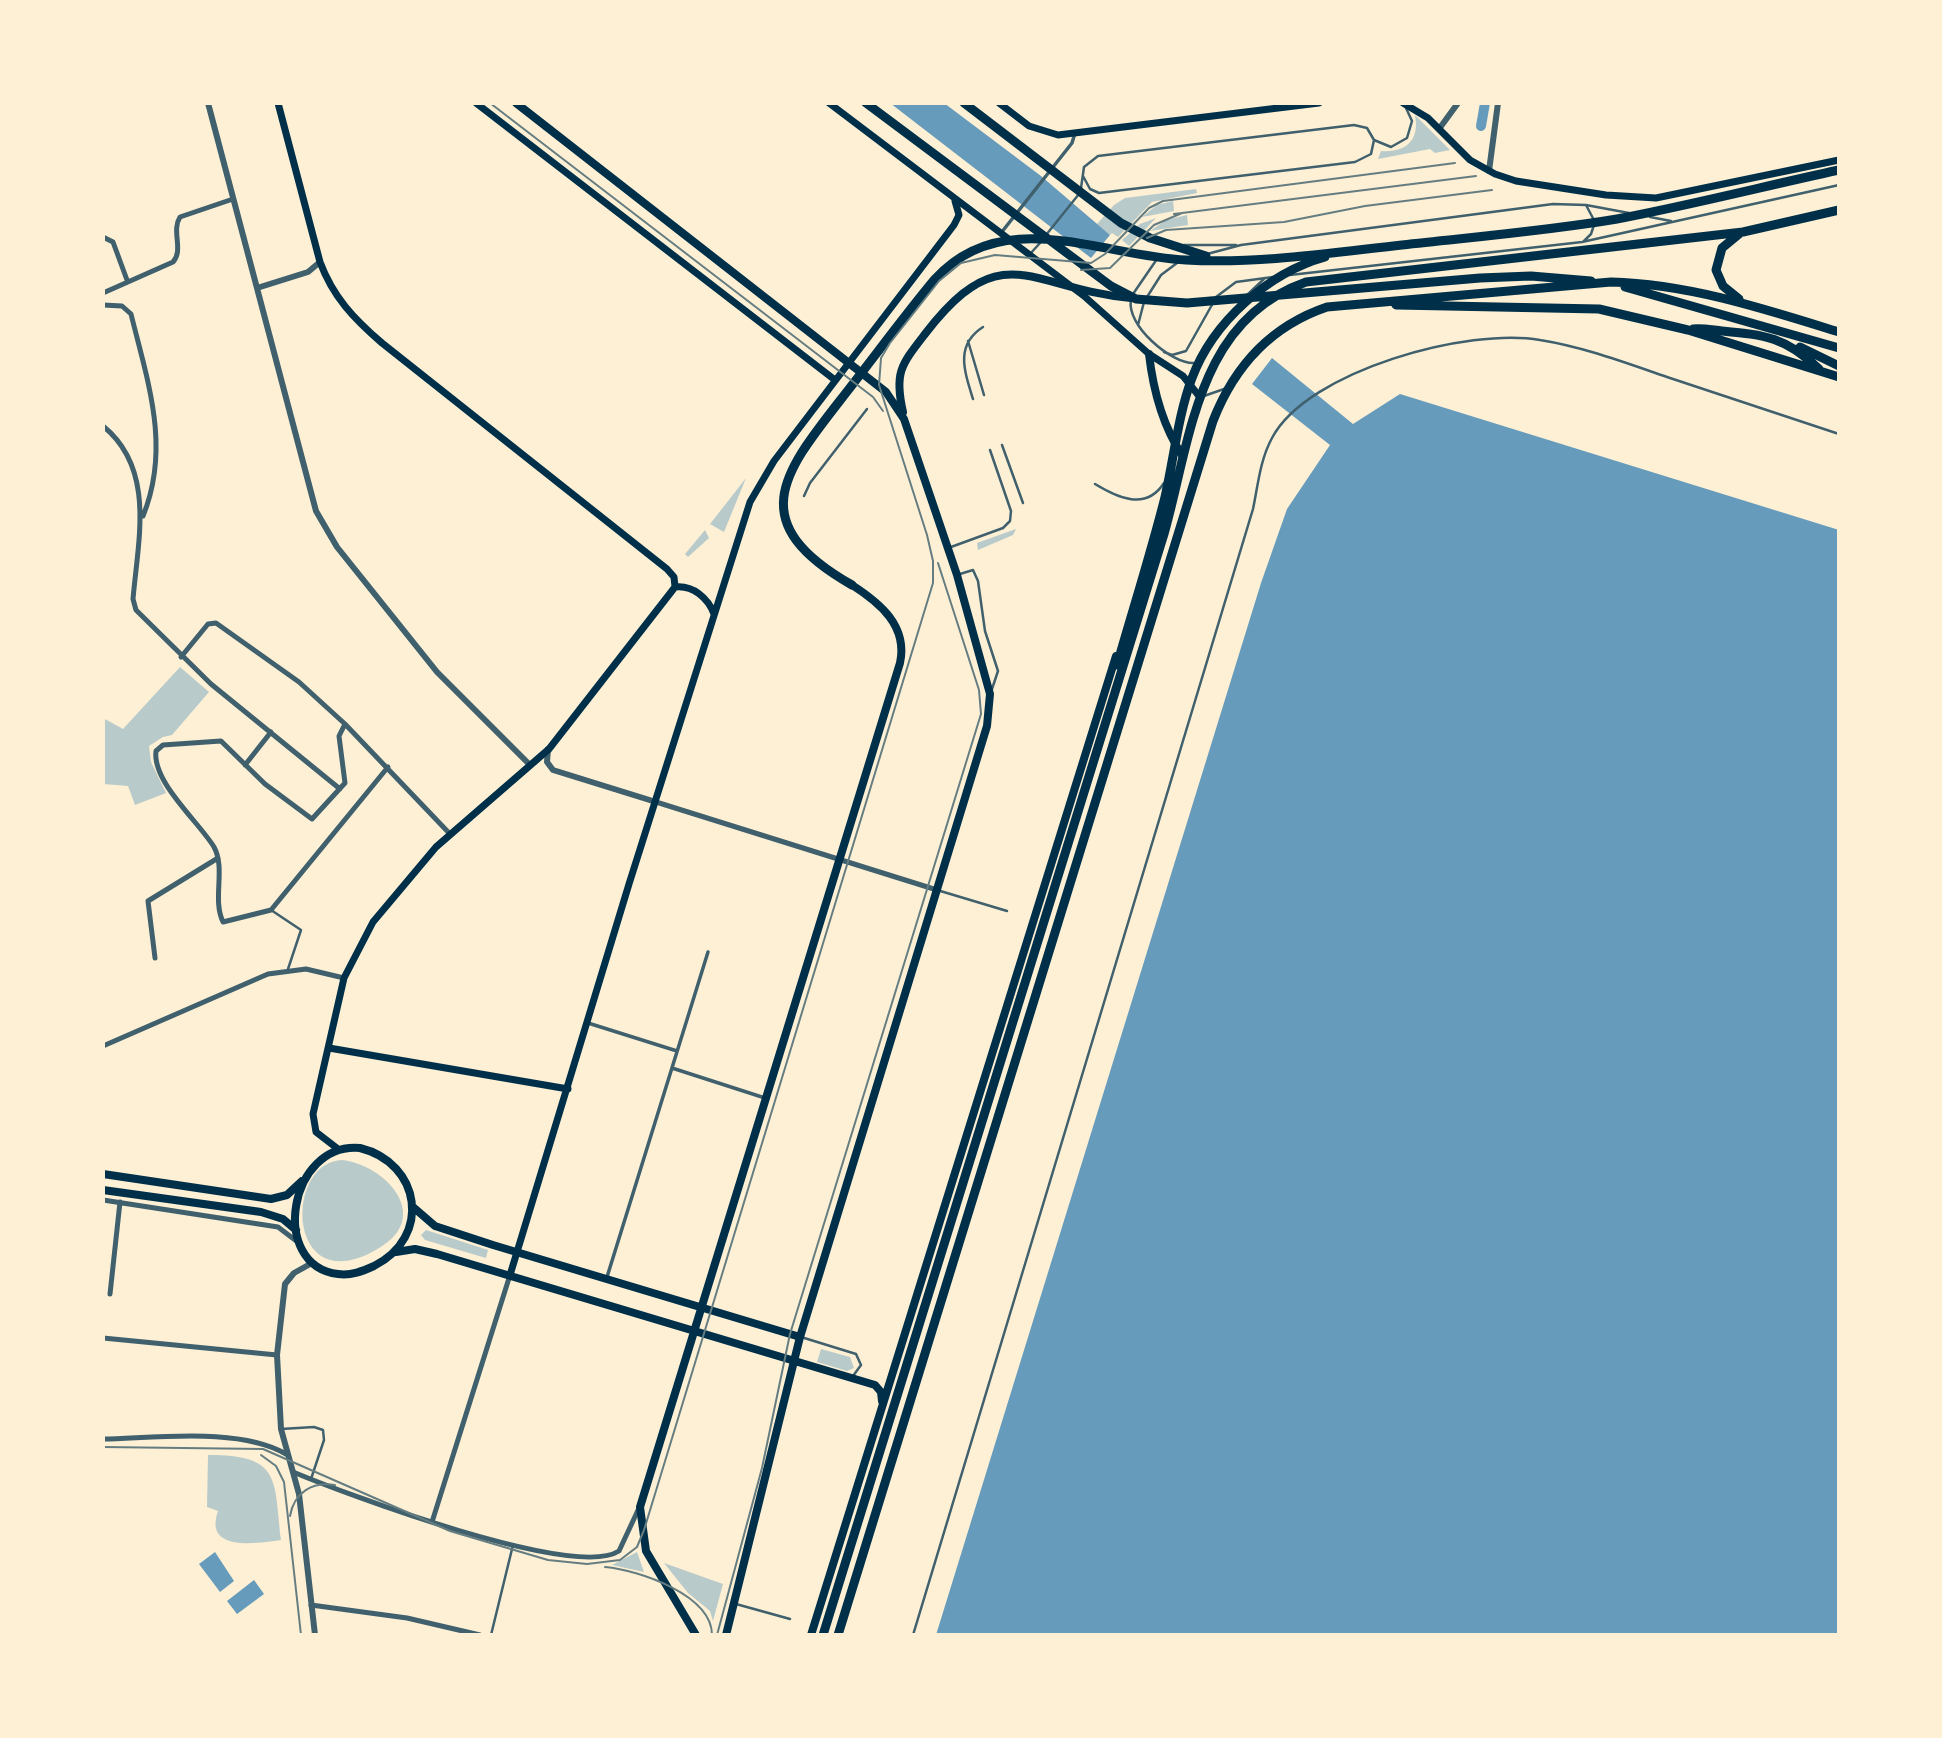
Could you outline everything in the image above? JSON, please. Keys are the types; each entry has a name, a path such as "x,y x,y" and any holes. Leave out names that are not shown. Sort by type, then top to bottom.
{"highway":[{"path":"866,103 1084,268 1136,299 1186,303 1531,276 1608,284 1726,313 1839,348"},
{"path":"964,103 1121,223 1150,238 1216,259"},
{"path":"852,585 810,558 794,540 785,512 786,484 797,460 816,431 945,269 985,245 1026,237 1058,239 1185,260 1240,261 1351,251 1616,219 1839,170"},
{"path":"823,1635 1164,534 1199,396 1216,359 1237,331 1270,299 1317,280 1742,232 1839,210"},
{"path":"1742,232 1722,248 1716,270 1728,291 1750,305"},
{"path":"1085,789 1164,499 1187,394 1203,354 1224,324 1267,286 1308,263 1351,251"},
{"path":"838,1635 1213,421 1235,377 1259,348 1300,317 1327,307 1611,282 1647,283 1750,305 1839,332"},
{"path":"1363,302 1418,306 1599,309 1688,330 1839,377"},
{"path":"1726,313 1839,366"},
{"path":"1688,330 1754,333 1779,340 1801,352 1822,372"}],"main road":[{"path":"278,103 320,262 335,296 365,329 667,569 674,577 675,587 548,749 450,834 386,905 354,955 344,978 312,1122 318,1135 338,1149"},
{"path":"476,103 835,380"},
{"path":"516,103 850,361 886,392 904,419"},
{"path":"829,103 955,201 1084,296 1149,354 1183,376 1199,396"},
{"path":"999,103 1019,119 1050,134 1319,103"},
{"path":"1403,103 1418,111 1464,156 1489,171 1527,183 1606,195 1656,198 1839,160"},
{"path":"510,1275 714,614 757,489 835,380 954,225 959,215 955,201"},
{"path":"726,1635 800,1336 987,726 990,694 957,575 904,419 898,375 904,362 954,298 991,276 1024,275 1091,293 1136,299"},
{"path":"1149,354 1152,376 1170,437 1182,455"},
{"path":"813,1632 1175,465 1182,455 1192,424"},
{"path":"696,1635 689,1619 663,1585 646,1551 640,1507 840,859 901,651 898,633 886,611 852,585"},
{"path":"675,587 685,587 700,595 710,604 714,614"},
{"path":"329,1048 568,1089"},
{"path":"103,1174 271,1199 287,1195 319,1161 338,1149 360,1148 383,1157 403,1180 413,1208 411,1227 396,1252 373,1266 350,1274 334,1273 312,1263 301,1246 296,1230 296,1205 306,1176"},
{"path":"103,1190 261,1212 283,1219 296,1230"},
{"path":"413,1208 435,1226 800,1336"},
{"path":"396,1252 423,1251 510,1275 875,1385 881,1392 882,1405"}],"street":[{"path":"208,103 307,483 324,528 437,672 530,765"},
{"path":"1439,130 1458,103"},
{"path":"1489,171 1498,103"},
{"path":"999,234 1072,143 1075,133"},
{"path":"103,293 127,280 169,265 176,259 176,225 180,217 233,199"},
{"path":"103,237 113,242 127,280"},
{"path":"257,288 308,272 320,262"},
{"path":"103,305 121,306 131,314 158,425 155,482 141,520"},
{"path":"103,426 122,444 130,459 140,496 141,520 134,604 139,616 181,657 340,789"},
{"path":"181,657 208,624 214,622 299,682 388,767 450,834"},
{"path":"345,724 339,734 346,778 316,817 310,819 245,765 229,747 217,740 163,745 156,751 160,771 179,802 212,844 218,858 218,897 223,922 271,910 388,767"},
{"path":"245,765 271,732"},
{"path":"548,749 547,762 553,770 937,890"},
{"path":"155,958 148,901 218,858"},
{"path":"606,1279 708,952"},
{"path":"103,1046 249,981 288,969 306,969 344,978"},
{"path":"587,1023 677,1051"},
{"path":"672,1068 767,1098"},
{"path":"103,1199 278,1227 301,1246"},
{"path":"110,1294 120,1202"},
{"path":"312,1263 294,1273 285,1284 276,1355 281,1429 299,1494 314,1635"},
{"path":"432,1522 510,1275"},
{"path":"103,1338 276,1355"},
{"path":"103,1439 237,1439 271,1446 286,1454"},
{"path":"293,1472 432,1522 513,1545 570,1556 610,1556 623,1548 640,1507"},
{"path":"311,1605 407,1618 480,1635"}],"lane":[{"path":"1029,256 1074,202 1087,163 1098,156 1359,125 1367,128 1374,140 1391,147 1407,138 1412,121 1403,103"},
{"path":"1083,176 1090,189 1099,192 1356,162 1371,154 1374,140"},
{"path":"1164,352 1177,355 1190,347 1216,297 1228,285 1265,278 1583,242 1839,185"},
{"path":"1139,325 1140,309 1170,267 1192,257 1241,245 1553,204 1587,205 1674,221"},
{"path":"1583,242 1594,226 1592,213 1587,205"},
{"path":"1241,245 1191,244 1167,250 1156,260 1131,299 1130,313 1164,352 1180,362 1199,361 1237,307 1265,278"},
{"path":"973,399 964,353 969,339 984,327"},
{"path":"913,1635 1253,509 1262,462 1273,436 1289,416 1318,391 1344,376 1396,356 1507,337 1538,339 1592,352 1839,434"},
{"path":"969,339 984,395"},
{"path":"967,376 967,365 974,362"},
{"path":"1199,396 1218,393 1235,377"},
{"path":"804,496 810,483 867,409"},
{"path":"1002,445 1023,503"},
{"path":"948,548 1003,528 1010,521 1011,511 990,450"},
{"path":"1095,484 1129,499 1144,501 1157,494 1175,465"},
{"path":"957,575 972,570 978,581 985,631 998,671 990,694"},
{"path":"937,890 1007,911"},
{"path":"271,910 301,930 288,969"},
{"path":"800,1336 856,1354 860,1368 856,1374 846,1377"},
{"path":"281,1429 314,1427 324,1433 311,1479"},
{"path":"491,1635 513,1545"},
{"path":"733,1603 790,1619"}],"shaded area":[{"path":"1415,115 1450,150 1435,153 1430,149 1378,159 1381,151 1398,150 1409,143 1415,131"},
{"path":"1196,189 1197,193 1152,202 1118,237 1112,233 1110,235 1097,224 1114,205 1125,198"},
{"path":"1173,201 1174,211 1142,217 1157,205"},
{"path":"1187,215 1188,225 1150,231 1166,220"},
{"path":"1156,218 1129,246 1122,240 1140,224"},
{"path":"746,478 724,532 710,524"},
{"path":"1016,529 1013,535 978,550 977,543"},
{"path":"705,530 709,538 688,557 685,554"},
{"path":"180,667 209,692 172,735 149,746 151,762 166,793 135,805 128,786 103,784 103,718 123,729"},
{"path":"342,1160 358,1164 387,1182 397,1194 403,1208 402,1222 395,1236 371,1253 344,1261 325,1258 312,1248 305,1232 302,1213 305,1194 313,1177 325,1165"},
{"path":"426,1230 488,1250 486,1258 425,1240 421,1235"},
{"path":"821,1349 850,1357 854,1368 847,1371 817,1362"},
{"path":"208,1455 249,1460 269,1474 277,1501 281,1540 236,1542 218,1534 215,1524 218,1511 207,1507"},
{"path":"637,1552 644,1572 612,1565"},
{"path":"664,1563 723,1584 713,1621 710,1611 688,1593"}],"water":[{"path":"890,103 944,103 1041,176 1110,235 1091,258"},
{"path":"1272,358 1353,424 1400,394 1839,530 1839,1635 936,1635 1261,583 1287,509 1330,445 1252,384"},
{"path":"215,1552 234,1581 220,1592 199,1564"},
{"path":"254,1580 264,1594 237,1614 227,1601"}],"waterway":[{"path":"1481,126 1485,103"}],"tram line":[{"path":"490,103 873,397 883,411"},
{"path":"103,1447 263,1449 450,1531 548,1560 587,1564 620,1560 637,1547 933,583 933,561 927,535 879,385 881,358 939,281 961,263 995,255 1091,263 1105,254 1149,208 1163,201 1455,163"},
{"path":"1174,214 1476,176"},
{"path":"1147,238 1166,230 1284,222 1365,206 1492,190"},
{"path":"1081,270 1110,268 1154,225 1182,213"},
{"path":"717,1635 762,1468 790,1334 981,714 979,690 938,563"},
{"path":"261,1455 276,1466 284,1482 301,1635"},
{"path":"290,1516 295,1501 305,1490 319,1485 335,1485"},
{"path":"605,1567 654,1579 687,1597 700,1608 709,1621 712,1635"}]}
